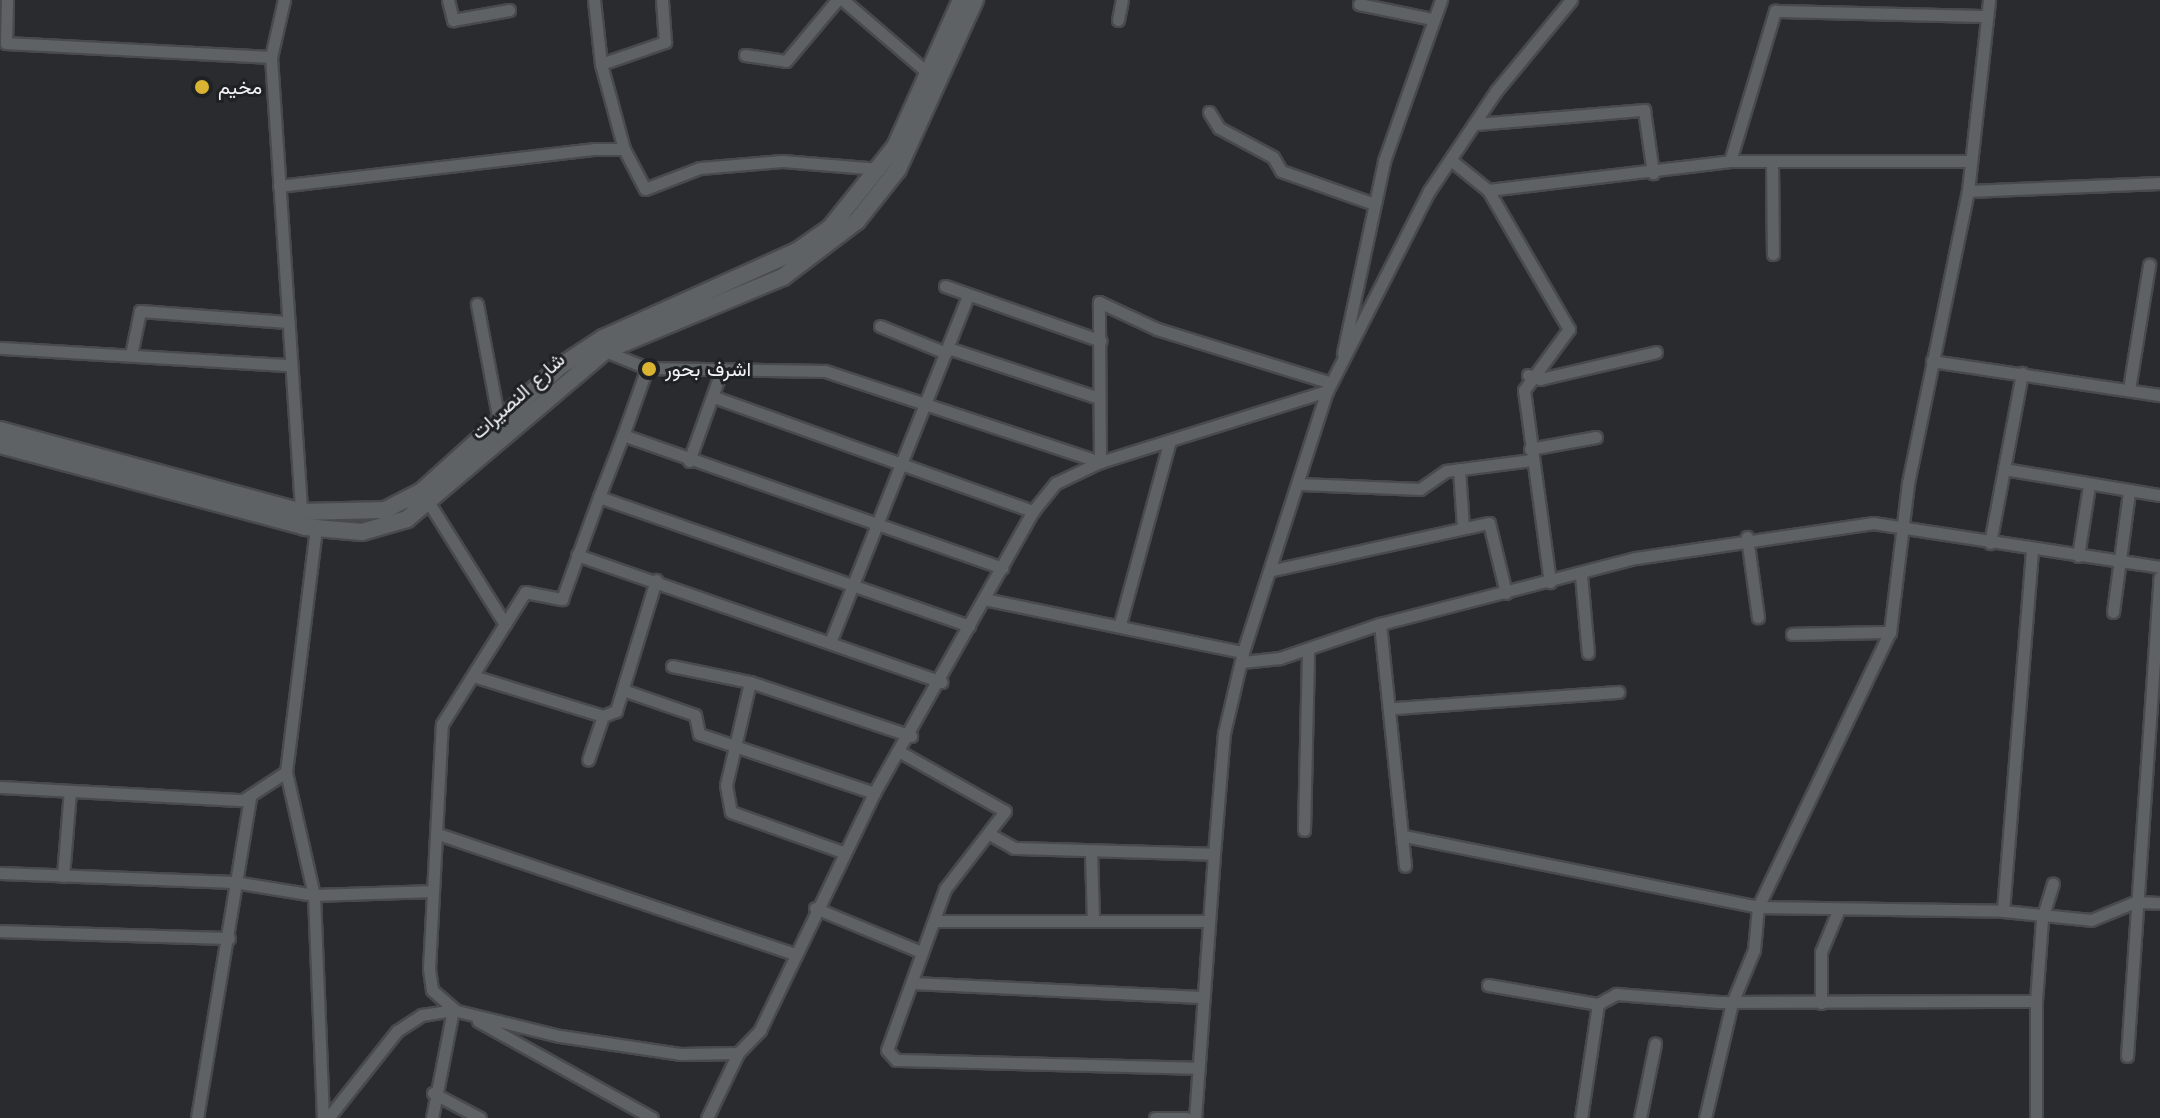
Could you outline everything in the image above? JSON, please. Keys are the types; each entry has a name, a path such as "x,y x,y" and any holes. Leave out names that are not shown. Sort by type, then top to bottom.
{"main road":[{"name":"شارع النصيرات","path":"0,430 301,512 385,510 422,491 499,422 603,338 797,251 830,228 881,169 929,74 961,0"},
{"name":"شارع النصيرات","path":"0,445 316,528 377,531 429,503 565,377 605,351 783,277 857,221 898,169 975,0"}],"street":[{"path":"7,0 6,43 271,57"},
{"path":"284,0 271,57 301,512"},
{"path":"448,0 453,20 509,10"},
{"path":"594,0 601,64 624,149 645,189 727,165 782,161 881,169"},
{"path":"601,64 665,42 662,0"},
{"path":"745,55 786,61 837,0"},
{"path":"843,0 929,74"},
{"path":"1118,20 1122,0"},
{"path":"1342,357 1374,204 1432,19 1441,0"},
{"path":"1195,1118 1201,997 1224,733 1243,657 1329,387 1342,357 1452,161 1476,124 1571,0"},
{"path":"1705,1118 1732,1003 1754,950 1758,907 1890,632 1932,361 1968,191 1989,0"},
{"path":"1359,4 1432,19"},
{"path":"1730,161 1775,11 1986,16"},
{"path":"1476,124 1644,110 1653,173"},
{"path":"1209,112 1219,128 1273,157 1281,171 1374,204"},
{"path":"279,186 624,149"},
{"path":"1452,161 1488,190 1569,329 1528,375 1531,454 1550,582"},
{"path":"1488,190 1653,173 1730,161 1971,161"},
{"path":"1772,162 1773,254"},
{"path":"1968,191 2160,183"},
{"path":"2129,389 2149,265"},
{"path":"945,286 1101,341"},
{"path":"831,640 880,524 968,295"},
{"path":"1100,462 1099,302 1157,329 1329,387"},
{"path":"477,304 499,422"},
{"path":"131,355 140,311 287,322"},
{"path":"880,326 1099,398"},
{"path":"0,348 289,365"},
{"path":"605,351 647,368 825,371 1100,462"},
{"path":"1528,375 1540,379 1656,352"},
{"path":"1932,361 2160,395"},
{"path":"647,368 562,599 525,592 442,724 433,891 432,990 453,1010 652,1118"},
{"path":"689,461 722,369"},
{"path":"1990,543 2022,373"},
{"path":"707,1118 738,1053 760,1030 815,908 874,793 902,753 1033,511 1056,483 1100,462 1169,444 1329,387"},
{"path":"714,397 1033,511"},
{"path":"623,435 689,461 1002,568"},
{"path":"1300,484 1420,489 1459,469 1596,437"},
{"path":"1120,624 1169,444"},
{"path":"1459,469 1463,527"},
{"path":"2004,469 2089,486 2160,495"},
{"path":"2078,556 2089,486"},
{"path":"2113,612 2129,492"},
{"path":"599,497 969,626"},
{"path":"429,503 505,624"},
{"path":"984,599 1120,624 1243,657 1308,649 1380,624 1747,537 1873,523 2032,550 2160,567"},
{"path":"1273,570 1463,527 1492,527 1506,593"},
{"path":"316,528 286,772 314,895 326,1118"},
{"path":"1747,537 1758,617"},
{"path":"2003,911 2032,550"},
{"path":"577,555 831,640 941,682"},
{"path":"1581,575 1588,653"},
{"path":"2127,1056 2135,902 2160,577"},
{"path":"473,676 603,716 616,711 656,580"},
{"path":"1380,624 1394,708 1405,866"},
{"path":"1792,634 1890,632"},
{"path":"1304,830 1308,649"},
{"path":"672,666 750,682 911,736"},
{"path":"750,682 726,785 731,812 843,852"},
{"path":"623,690 695,715 699,734 874,793"},
{"path":"1394,708 1618,692"},
{"path":"588,760 603,716"},
{"path":"902,753 1005,811 991,835 945,889 921,952 913,983 889,1032 887,1050 896,1060 1197,1068"},
{"path":"0,787 250,798 286,772"},
{"path":"63,876 70,791"},
{"path":"197,1118 250,798"},
{"path":"438,834 795,954"},
{"path":"991,835 1014,848 1214,854"},
{"path":"1404,836 1758,907 1838,911 2003,911 2042,919 2091,920 2135,902 2160,903"},
{"path":"1091,852 1093,919"},
{"path":"0,873 234,882 314,895 433,891"},
{"path":"2036,1118 2036,1001 2042,919 2053,884"},
{"path":"815,908 921,952"},
{"path":"1821,1003 1821,952 1838,911"},
{"path":"935,921 1207,921"},
{"path":"0,931 229,938"},
{"path":"913,983 1201,997"},
{"path":"1488,985 1598,1004 1616,994 1732,1003 2036,1001"},
{"path":"1581,1118 1598,1004"},
{"path":"326,1118 397,1031 422,1015 453,1010 560,1036 680,1054 738,1053"},
{"path":"432,1118 433,1093 453,1010"},
{"path":"1640,1118 1655,1044"},
{"path":"433,1093 480,1118"},
{"path":"1155,1118 1186,1118"}],"place":[{"name":"مخيم","path":"202,87"},
{"name":"اشرف بحور","path":"649,369"}]}
